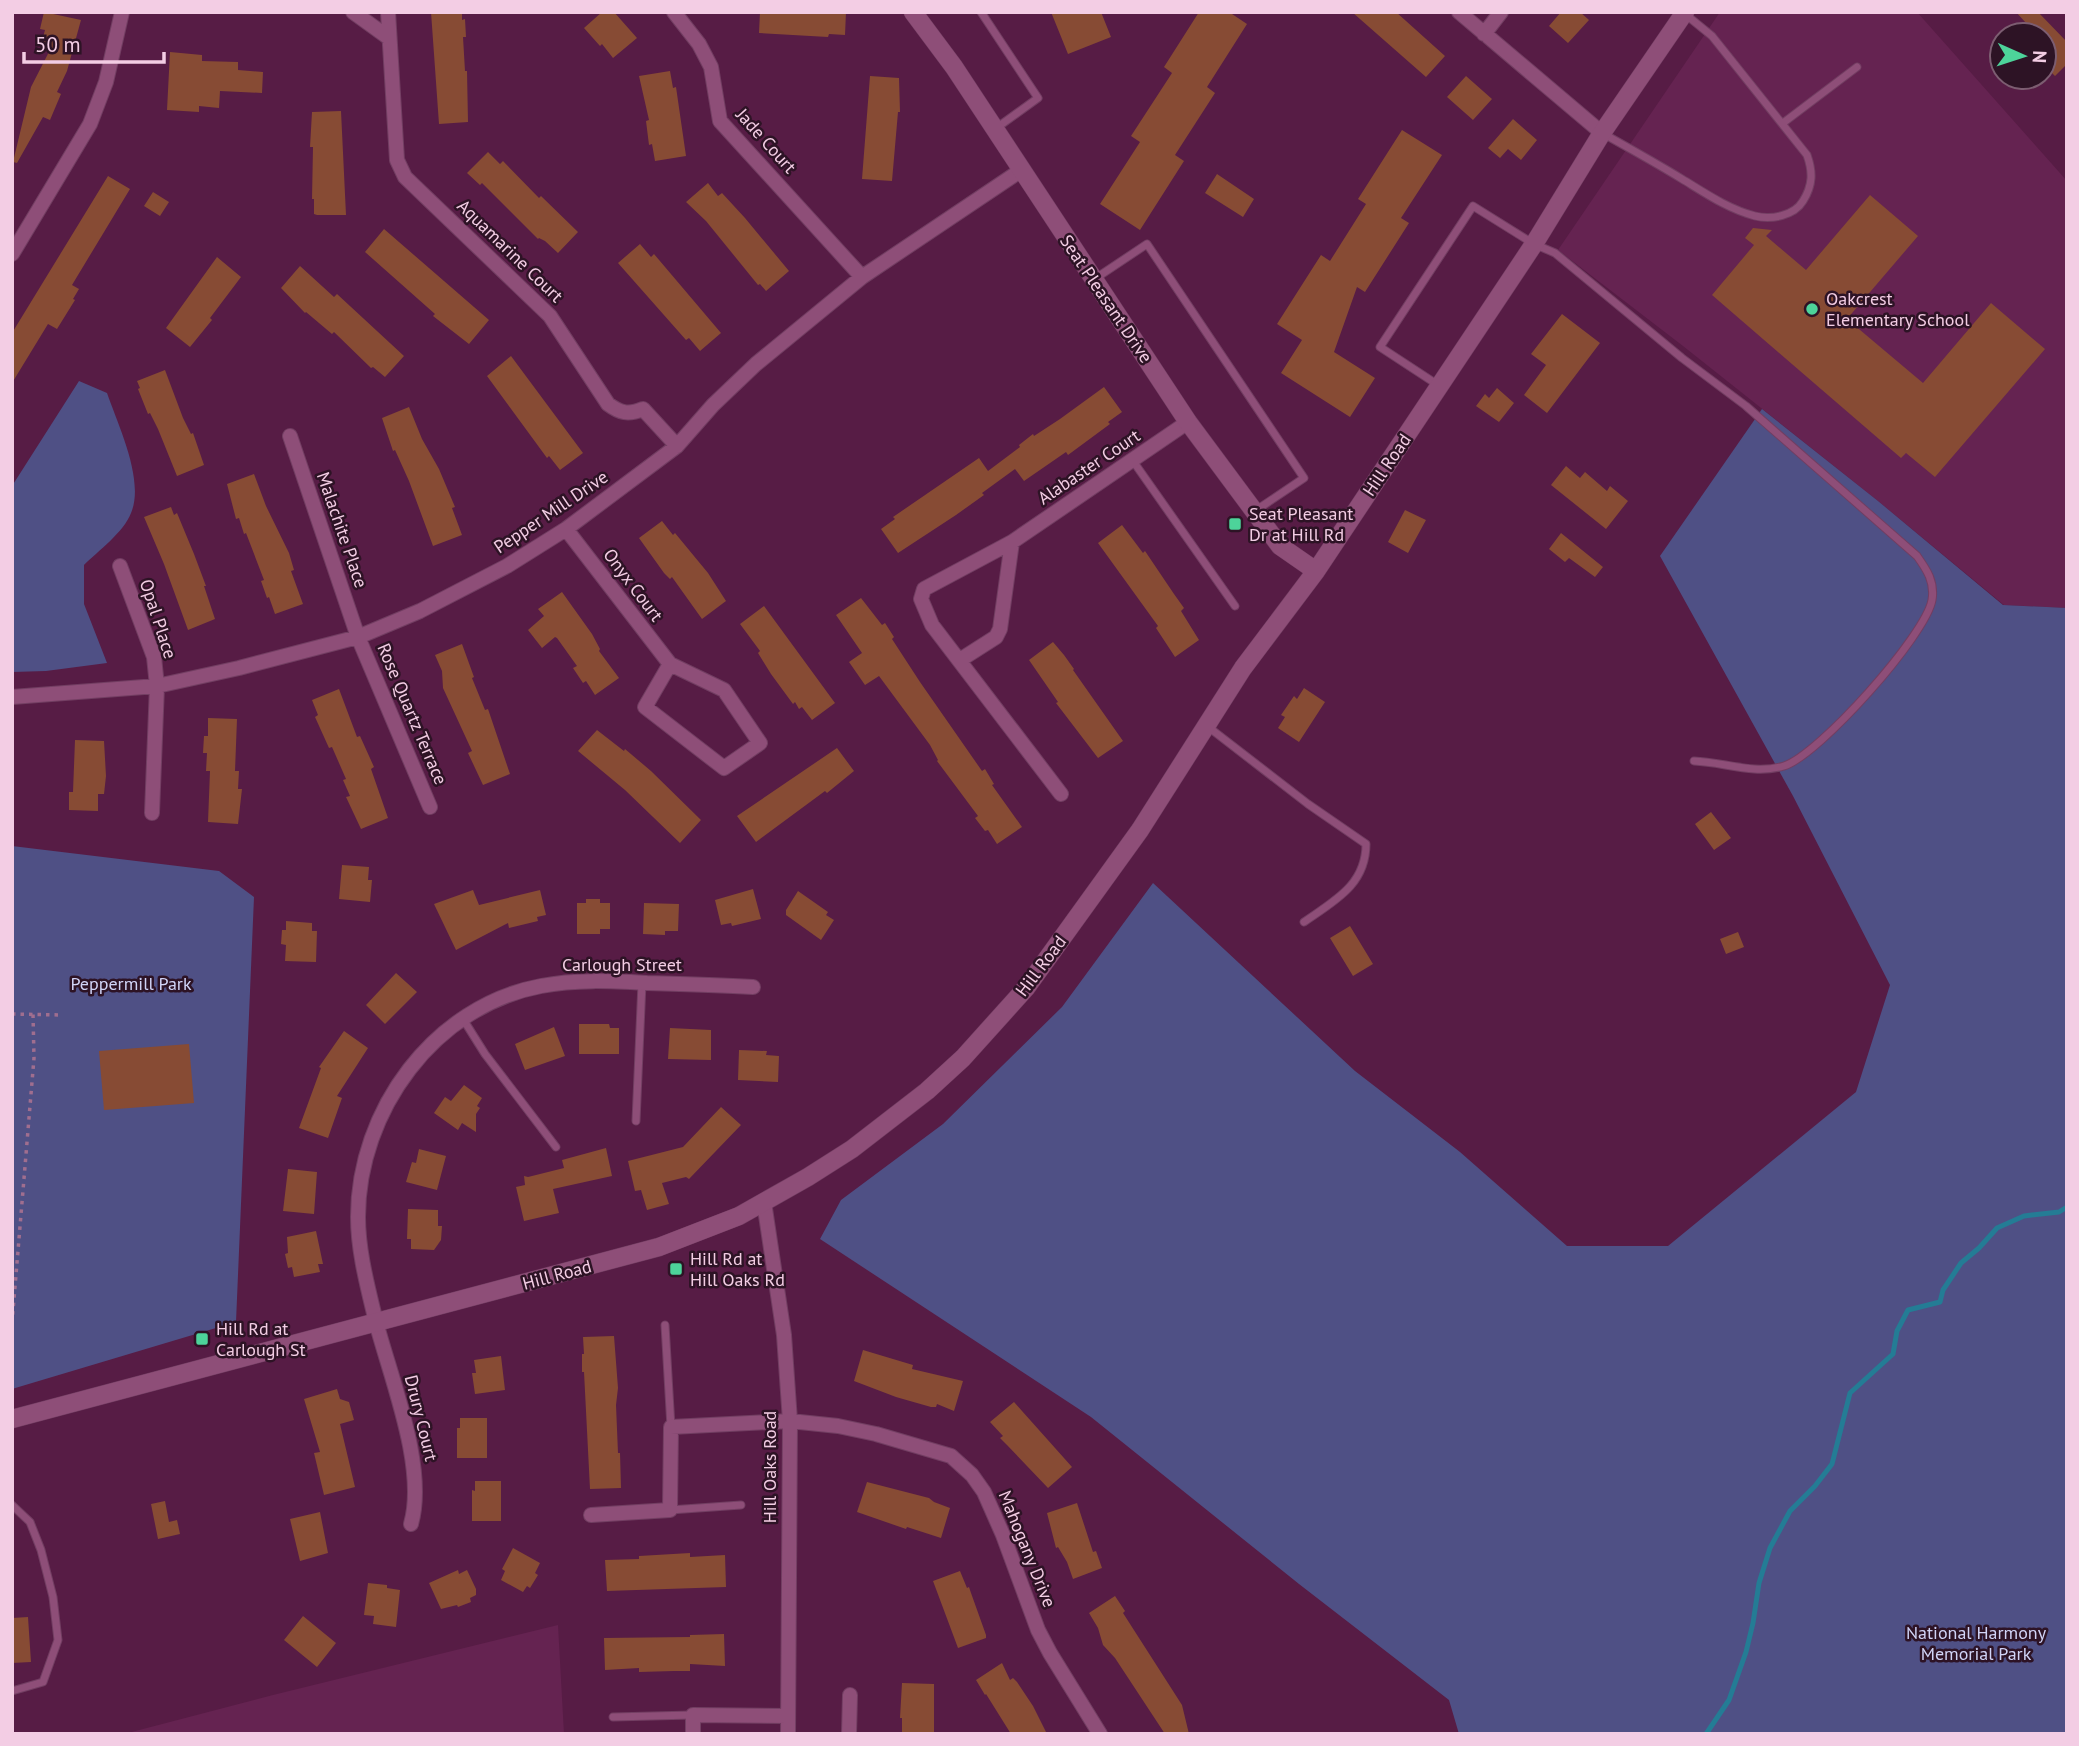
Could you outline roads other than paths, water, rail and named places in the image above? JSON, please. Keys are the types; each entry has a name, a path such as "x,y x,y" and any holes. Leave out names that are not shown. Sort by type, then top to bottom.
{"street":[{"path":"12,254 90,124 106,82 122,12"},
{"path":"353,12 389,38"},
{"name":"Aquamarine Court","path":"388,12 397,160 405,177 550,316 608,404 618,412 632,413 643,409 677,446"},
{"name":"Jade Court","path":"674,12 699,44 711,67 720,121 862,277"},
{"name":"Seat Pleasant Drive","path":"913,12 954,67 1020,171 1188,422 1280,546 1316,571"},
{"path":"1459,12 1602,133"},
{"path":"1484,34 1502,12"},
{"name":"Hill Road","path":"12,1419 659,1247 739,1216 808,1177 891,1121 936,1083 1002,1017 1140,830 1243,668 1316,571 1534,244 1602,133 1685,13"},
{"name":"Pepper Mill Drive","path":"12,697 157,686 358,637 420,611 507,566 566,529 677,446 713,405 756,364 862,277 1020,171"},
{"name":"Alabaster Court","path":"1061,794 932,625 921,599 924,590 1012,542 1188,422"},
{"name":"Malachite Place","path":"290,436 358,637"},
{"name":"Onyx Court","path":"566,529 670,664 724,690 760,743 724,768 645,707 670,664"},
{"path":"960,660 996,637 1000,629 1012,542"},
{"name":"Opal Place","path":"120,566 154,657 157,686 152,813"},
{"name":"Rose Quartz Terrace","path":"358,637 430,807"},
{"name":"Carlough Street","path":"377,1323 359,1238 361,1175 367,1149 386,1103 412,1065 431,1044 463,1019 490,1003 539,986 570,981 753,987"},
{"name":"Hill Oaks Road","path":"764,1202 785,1335 790,1421 788,1734"},
{"name":"Drury Court","path":"377,1323 414,1469 415,1497 411,1524"},
{"name":"Mahogany Drive","path":"671,1427 790,1421 838,1426 941,1451 965,1468 984,1492 1050,1653 1100,1734"},
{"path":"591,1515 670,1510 671,1427"},
{"path":"849,1734 850,1695"},
{"path":"693,1734 693,1715 788,1716"}],"lane":[{"path":"981,12 1038,98 995,129"},
{"path":"1602,133 1717,200 1741,211 1768,218 1789,213 1801,205 1810,187 1812,170 1807,155 1712,36 1685,13"},
{"path":"1783,122 1857,67"},
{"path":"1439,386 1380,347 1473,206 1534,244 1555,253 1682,358 1746,406 1917,556 1929,573 1933,598 1930,612 1919,630 1861,701 1808,753 1784,765 1744,769 1693,761"},
{"path":"1093,280 1147,244 1304,478 1254,511"},
{"path":"1133,461 1235,606"},
{"path":"1207,726 1308,804 1366,844 1366,860 1351,888 1304,922"},
{"path":"636,1121 642,982"},
{"path":"463,1019 485,1054 556,1147"},
{"path":"665,1325 671,1427"},
{"path":"12,1505 30,1522 41,1550 58,1640 43,1682 12,1691"},
{"path":"670,1510 741,1505"},
{"path":"613,1717 693,1715"}],"waterway":[{"path":"1706,1734 1729,1700 1746,1652 1759,1583 1770,1548 1790,1511 1832,1464 1850,1393 1893,1354 1897,1331 1908,1310 1940,1302 1943,1290 1961,1263 1997,1228 2024,1216 2059,1212 2067,1207"}],"place":[{"name":"Oakcrest Elementary School","path":"1812,309"},
{"name":"Seat Pleasant Dr at Hill Rd","path":"1235,524"},
{"name":"Hill Rd at Hill Oaks Rd","path":"676,1269"},
{"name":"Hill Rd at Carlough St","path":"202,1339"}],"park label":[{"name":"Peppermill Park","path":"131,984"},
{"name":"National Harmony Memorial Park","path":"1976,1643"}]}
